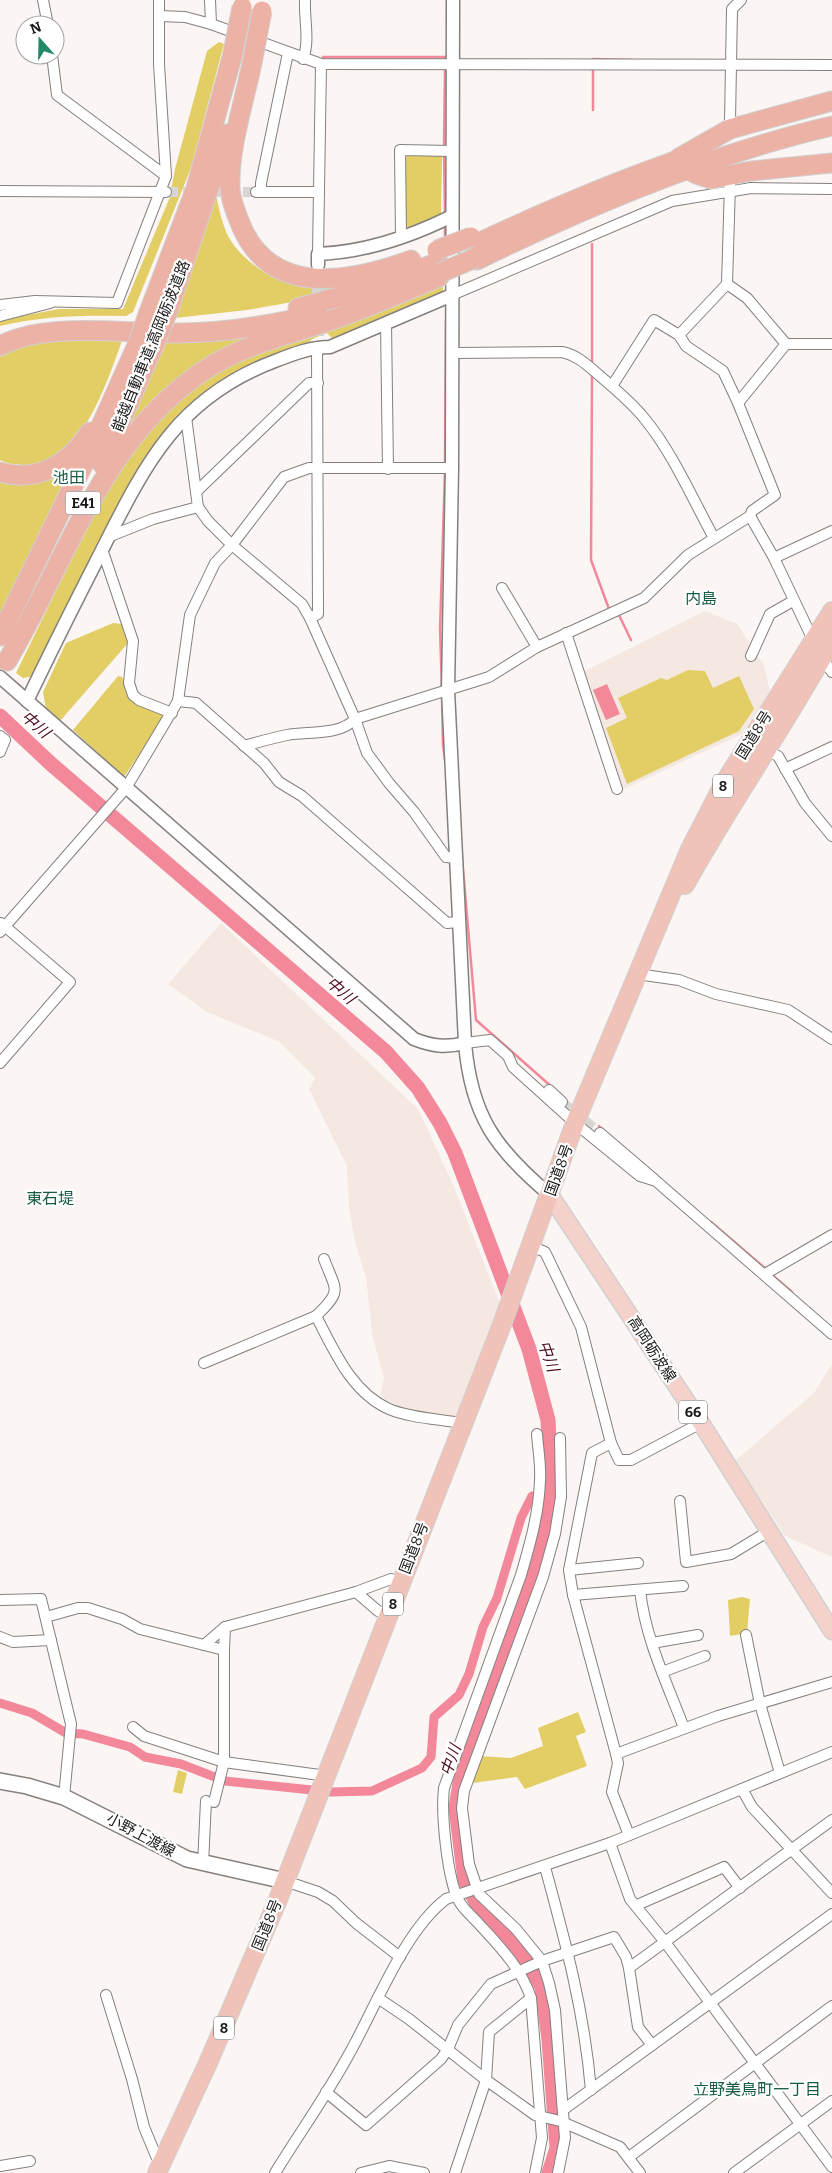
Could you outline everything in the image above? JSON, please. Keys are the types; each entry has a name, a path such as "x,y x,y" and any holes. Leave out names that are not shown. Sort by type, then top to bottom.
{"highway":[{"name":"能越自動車道;高岡砺波道路","path":"2,671 103,463 158,312 196,188 243,60 253,5"},
{"path":"243,60 230,189 239,221 254,248 278,268 292,275 322,279 384,270 439,265"},
{"path":"664,165 730,129 832,101"},
{"path":"0,346 21,337 52,332 180,333 265,324 340,308 474,250 542,214 640,173 734,143 832,119"},
{"path":"0,334 14,328 42,322 183,323 274,313 361,291 439,265 474,250 513,242 601,203 690,170 783,139 832,126"},
{"path":"690,170 711,179 751,171 832,163"},
{"path":"2,671 108,471 143,424 165,402 196,376 237,352 365,308 439,265"},
{"name":"能越自動車道;高岡砺波道路","path":"0,636 87,457 146,343"},
{"path":"0,472 11,475 38,474 52,469 72,455 94,427 146,343"},
{"name":"国道8号","path":"161,2166 245,1978 328,1776 461,1423 501,1327 576,1123 690,849 724,782 814,642 832,610"},
{"name":"国道8号","path":"638,974 720,823 766,750 827,665 832,640"}],"main road":[{"name":"高岡砺波線","path":"550,1194 700,1423 832,1631"},
{"name":"小野上渡線","path":"0,1781 27,1786 64,1797 187,1859 285,1881"}],"street":[{"path":"43,0 46,15"},
{"path":"0,305 36,301 117,303 164,193 166,176 159,64 159,0"},
{"path":"210,0 210,24"},
{"path":"303,59 308,48 304,18 305,0"},
{"path":"453,0 453,353 448,690 464,1043 471,1086 491,1136 518,1168 550,1194"},
{"path":"730,121 732,9 741,0"},
{"path":"159,16 185,17 210,24 321,64 599,66 731,61 832,65"},
{"path":"288,53 259,192 318,192"},
{"path":"321,64 318,260 401,238 452,216"},
{"path":"53,65 57,95 166,176"},
{"path":"401,238 400,150 452,151"},
{"path":"679,335 727,284 730,185"},
{"path":"27,700 135,484 163,441 186,417 214,393 246,373 317,342 330,347 672,202 730,185 751,188 832,189"},
{"path":"0,191 164,193"},
{"path":"727,284 747,298 786,344 832,344"},
{"path":"0,316 39,307 54,301"},
{"path":"244,746 289,735 312,735 350,724 355,719 489,677 537,647 644,598 688,556 750,516 752,511 775,495 723,371 686,346 679,335 654,320 612,386"},
{"path":"386,323 388,469"},
{"path":"310,618 318,614 319,468 317,342"},
{"path":"738,403 786,344"},
{"path":"453,353 562,352 572,354 584,362 630,402 659,438 714,538"},
{"path":"196,492 309,383 318,383"},
{"path":"186,417 198,508 232,545 302,604 355,719 367,753 414,812 446,857 456,858"},
{"path":"0,1063 70,982 2,927 126,788 172,713 178,701 190,615 215,563 232,545 284,477 309,468 452,468"},
{"path":"108,537 153,519 198,508"},
{"path":"750,516 774,558 793,601 827,665"},
{"path":"774,558 832,531"},
{"path":"102,550 133,641 129,683 133,695 139,700 172,713"},
{"path":"502,588 537,647"},
{"path":"751,656 770,614 793,601"},
{"path":"566,633 616,789"},
{"path":"2,671 27,700 414,1039 432,1046 446,1047 490,1040 562,1102"},
{"path":"178,701 196,703 264,763 280,782 302,796 447,923 458,922"},
{"path":"0,736 5,740 0,752"},
{"path":"785,769 832,747"},
{"path":"766,750 778,756 805,803 832,836"},
{"path":"638,974 679,980 716,994 788,1010 831,1037"},
{"path":"508,1056 514,1067 576,1123 640,1176 656,1181"},
{"path":"600,1133 832,1334"},
{"path":"765,1274 832,1235"},
{"path":"531,1246 545,1252 581,1328 612,1443 619,1460 631,1460 700,1423"},
{"path":"204,1363 316,1316 335,1297 336,1290 324,1259"},
{"path":"316,1316 347,1374 370,1395 389,1409 461,1423"},
{"path":"535,2173 542,2138 543,2117 531,1998 520,1970 459,1901 459,1894 453,1881 442,1808 444,1788 521,1575 530,1543 537,1511 540,1479 537,1434"},
{"path":"558,2173 565,2138 562,2122 563,2110 555,2010 540,1962 516,1929 475,1888 469,1864 462,1808 464,1791 543,1577 555,1534 561,1497 560,1438"},
{"path":"612,1443 592,1453 569,1570 573,1595 618,1763 612,1792 629,1836"},
{"path":"680,1500 686,1562 732,1554 769,1531"},
{"path":"569,1570 638,1564"},
{"path":"204,1645 225,1628 356,1592 391,1579 401,1583"},
{"path":"573,1595 684,1586"},
{"path":"640,1590 642,1611 652,1643 684,1728"},
{"path":"356,1592 378,1611 388,1615"},
{"path":"0,1600 42,1599 71,1724 64,1797"},
{"path":"46,1617 78,1608 88,1608 122,1619 140,1629 224,1650"},
{"path":"203,1864 210,1801 221,1779 224,1762 225,1628"},
{"path":"652,1643 698,1635"},
{"path":"746,1635 760,1704 780,1773"},
{"path":"0,1637 13,1642 51,1640"},
{"path":"662,1672 705,1656"},
{"path":"616,1754 684,1728 832,1682"},
{"path":"133,1727 144,1736 224,1762 328,1776"},
{"path":"275,2173 348,2057 400,1958 436,1907 446,1899 475,1888 545,1867 629,1836 832,1752"},
{"path":"742,1789 752,1807 832,1893"},
{"path":"629,1968 832,1820"},
{"path":"610,1843 630,1899 637,1905 665,1942 832,2167"},
{"path":"545,1867 568,1952 586,2038 591,2090"},
{"path":"637,1905 724,1867 740,1888"},
{"path":"285,1881 318,1892 333,1901 356,1923 400,1958"},
{"path":"563,2110 832,1914"},
{"path":"326,2092 366,2125 441,2059 448,2049 458,2025 491,1984 540,1962 614,1937 626,1957 629,1968 638,2027 652,2045"},
{"path":"106,1995 132,2079 144,2127 161,2166"},
{"path":"378,1998 409,2019 486,2080 535,2114 562,2122 620,2147 640,2173"},
{"path":"455,2173 486,2080 489,2032 531,1998"},
{"path":"629,2157 832,2006"},
{"path":"734,2173 832,2101"},
{"path":"0,2166 30,2161"},
{"path":"361,2173 389,2166 424,2173"}],"shaded area":[{"path":"219,42 224,44 191,168 133,312 126,316 63,317 31,320 0,326 0,320 59,309 123,309 170,197 175,169 207,51"},
{"path":"409,154 442,155 441,216 409,228 404,225 405,159"},
{"path":"216,195 224,226 233,245 249,261 269,275 279,280 308,286 332,285 365,280 304,300 247,310 175,318"},
{"path":"443,281 443,297 333,339 327,333 312,339 305,347 264,360 232,374 202,396 153,447 128,486 34,676 23,678 16,673 98,505 131,452 159,417 215,372 243,358"},
{"path":"292,322 243,343 124,437 168,338"},
{"path":"123,338 109,376 88,420 75,440 60,455 42,464 22,465 0,460 0,355 20,342"},
{"path":"75,461 0,617 0,480"},
{"path":"705,611 737,624 764,665 770,691 742,734 622,790 583,672"},
{"path":"113,623 122,624 128,643 60,721 46,709 43,692 66,643"},
{"path":"688,670 705,671 713,688 739,676 754,709 739,731 627,784 606,728 627,718 618,698 661,678 667,680"},
{"path":"118,676 122,677 126,693 133,702 162,714 162,721 124,777 73,730"},
{"path":"607,684 620,714 606,720 593,690"},
{"path":"221,923 418,1109 454,1187 500,1304 454,1420 406,1410 380,1397 384,1377 373,1339 366,1277 355,1242 349,1207 347,1166 309,1089 315,1078 280,1042 207,1012 168,984"},
{"path":"832,1364 832,1557 785,1536 735,1461 814,1393"},
{"path":"742,1597 750,1599 747,1633 730,1636 728,1600"},
{"path":"578,1712 586,1732 576,1736 587,1766 525,1789 517,1777 473,1783 480,1756 511,1758 543,1746 538,1728"},
{"path":"178,1770 187,1773 182,1794 173,1792"}],"waterway":[{"path":"323,57 445,57 445,63"},
{"path":"593,61 593,59 631,60"},
{"path":"593,67 593,110"},
{"path":"444,148 445,68"},
{"path":"444,153 445,215"},
{"path":"445,223 445,240"},
{"path":"592,244 592,364"},
{"path":"445,465 446,321"},
{"path":"592,374 591,560 609,609"},
{"path":"442,690 440,629 445,471"},
{"path":"619,615 631,640"},
{"path":"442,695 445,760"},
{"name":"中川","path":"0,716 50,763 386,1052 418,1088 440,1123 455,1153 529,1349 548,1420 552,1498 534,1576 460,1783 456,1808 465,1880 478,1906 521,1952 542,1987 549,2039 557,2148 549,2173"},
{"path":"461,846 476,1020 553,1088"},
{"path":"599,1126 604,1131"},
{"path":"711,1222 766,1269"},
{"path":"771,1274 792,1292"},
{"path":"330,1792 372,1791 422,1768 431,1757 434,1717 459,1695 469,1674 483,1627 497,1598 521,1518 532,1496 535,1497"},
{"name":"中川","path":"544,1497 552,1498"},
{"path":"0,1703 32,1713 66,1733 83,1734 130,1747 145,1757 181,1764 225,1781 312,1790"}],"tunnel":[{"path":"168,192 256,192"},
{"path":"318,270 318,336"},
{"path":"562,1102 600,1133"}],"district":[{"name":"池田","path":"69,477"},
{"name":"内島","path":"701,598"},
{"name":"東石堤","path":"50,1198"},
{"name":"立野美鳥町一丁目","path":"757,2089"}]}
